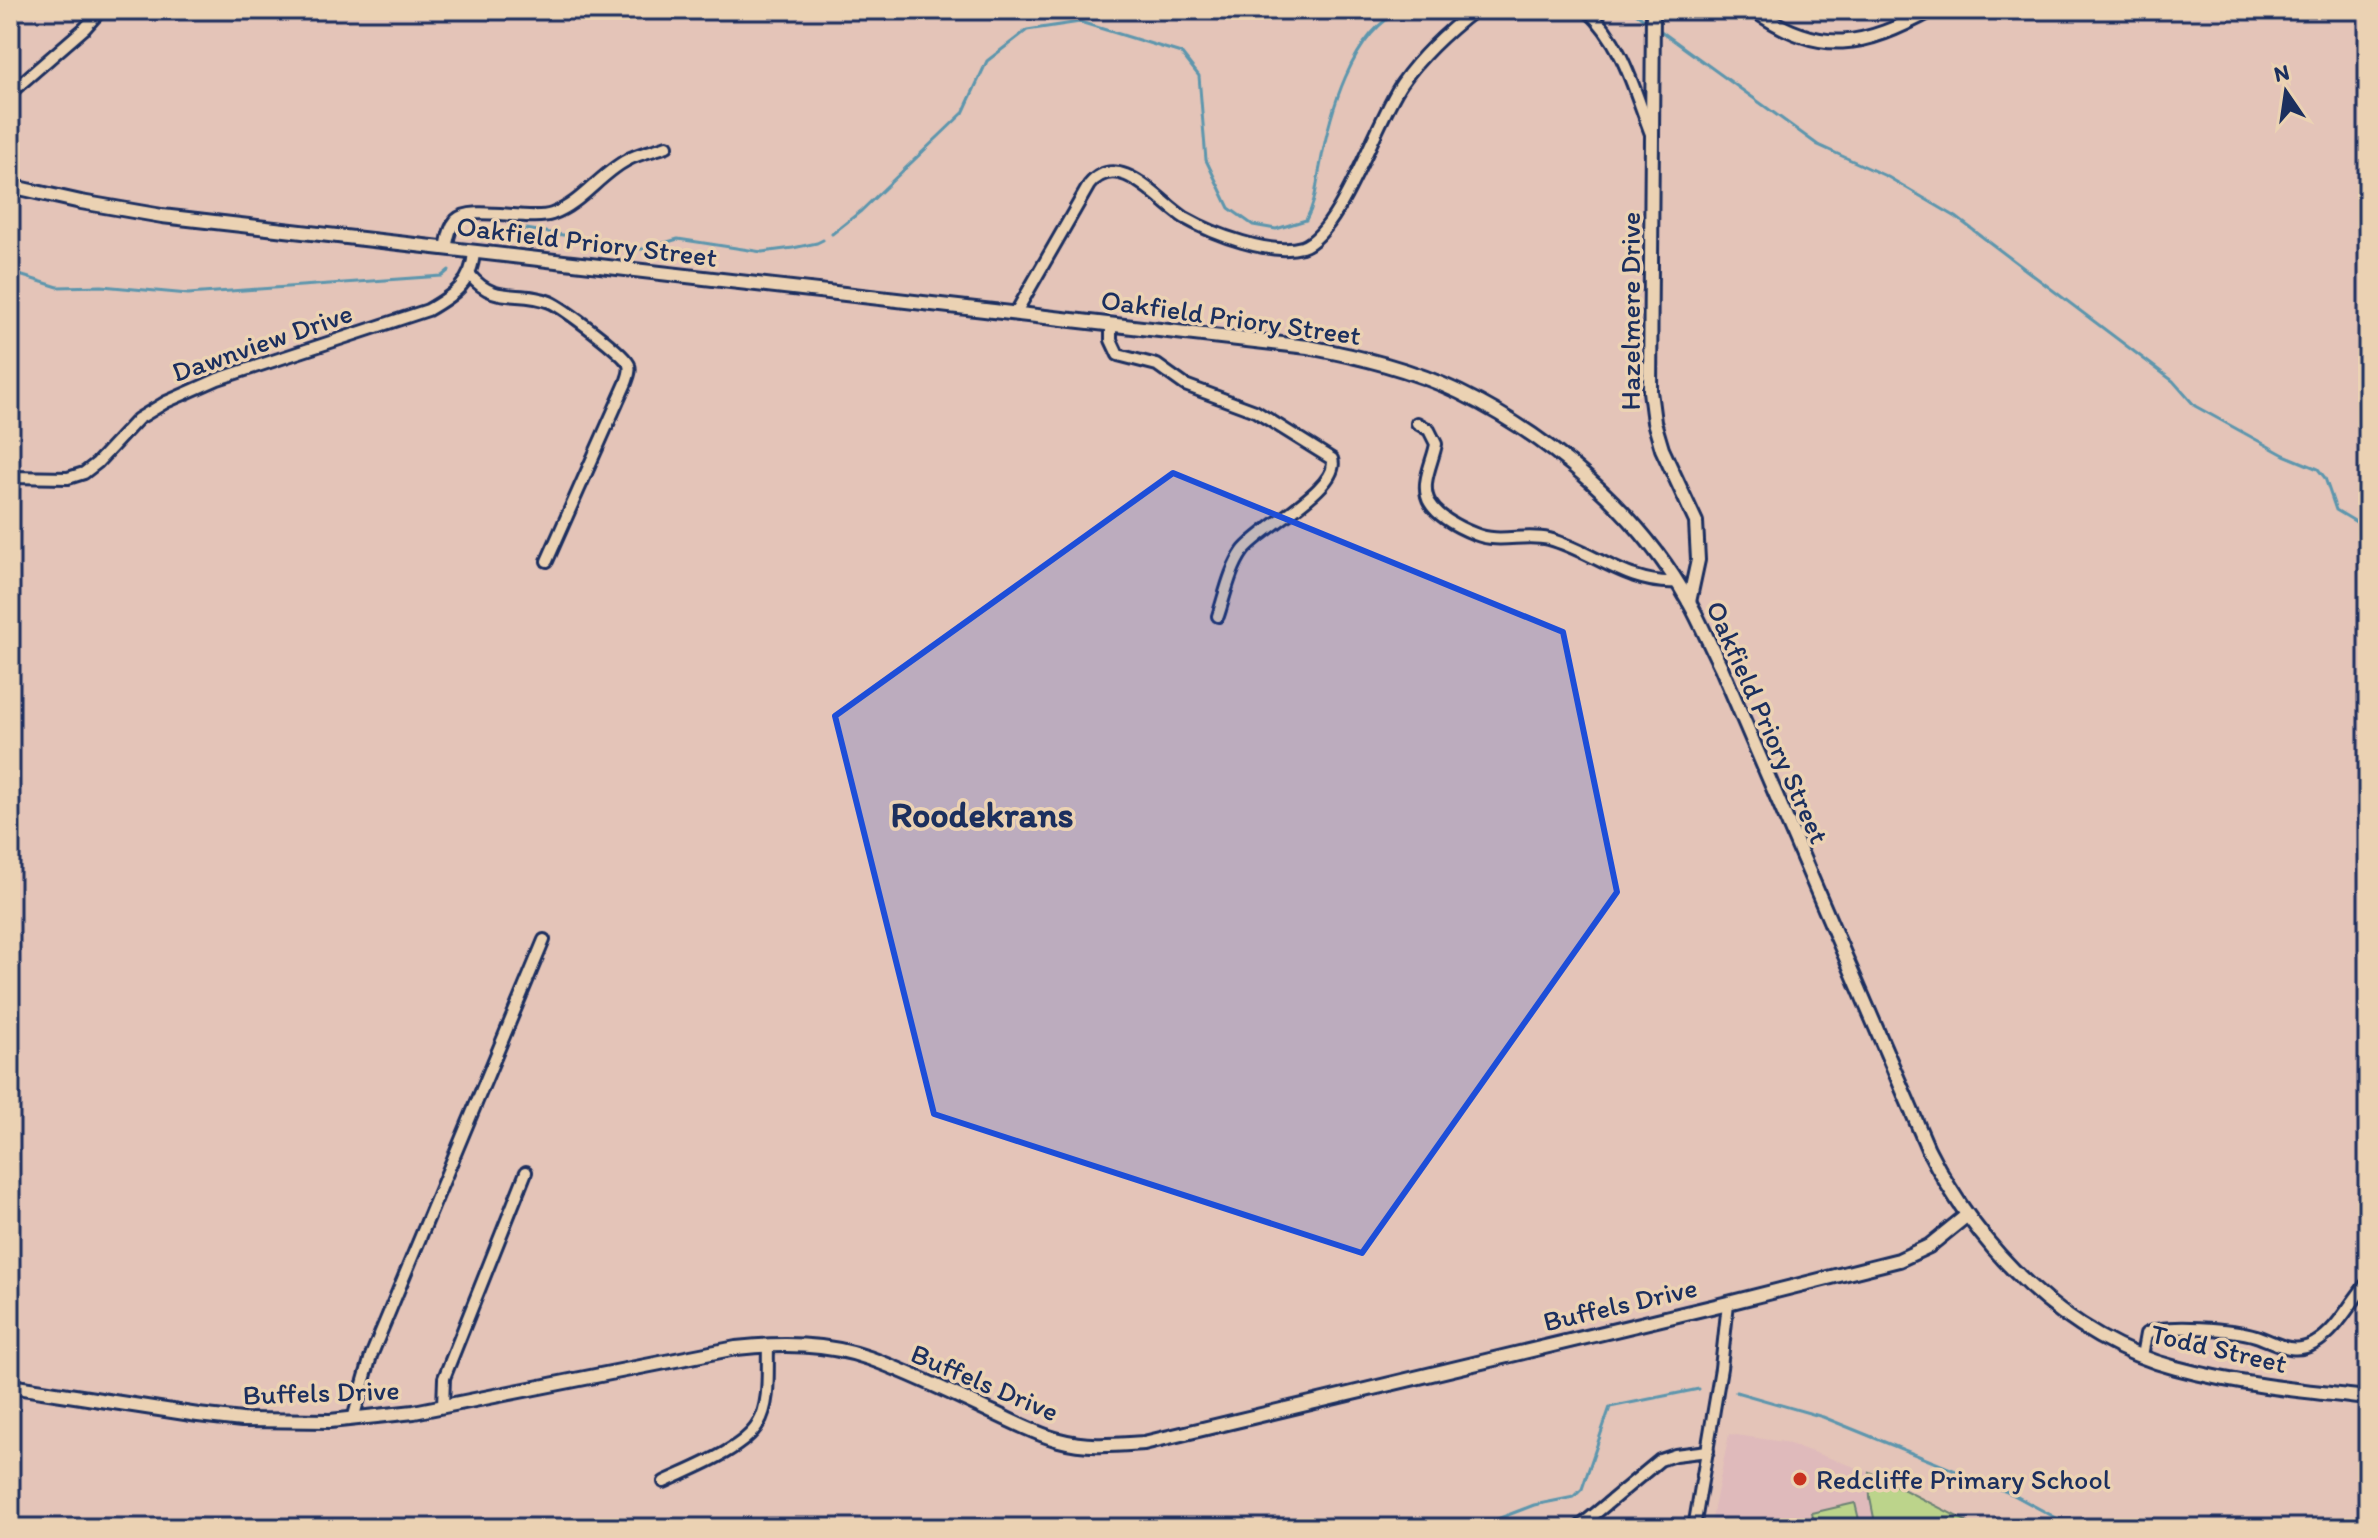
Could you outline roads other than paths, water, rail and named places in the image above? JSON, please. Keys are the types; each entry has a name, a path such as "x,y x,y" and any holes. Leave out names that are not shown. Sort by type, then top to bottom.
{"street":[{"path":"10,93 74,39 101,10"},
{"path":"1015,314 1089,185 1096,176 1104,173 1123,174 1139,181 1184,217 1238,241 1292,248 1310,242 1325,230 1337,213 1381,116 1403,81 1459,22 1475,10"},
{"path":"1587,10 1601,23 1623,58 1654,141"},
{"name":"Hazelmere Drive","path":"1653,10 1650,391 1662,449 1696,522 1698,560 1689,602"},
{"path":"1754,10 1781,29 1809,38 1842,43 1879,36 1932,10"},
{"path":"446,249 450,230 459,217 470,214 525,216 553,213 626,160 667,146"},
{"name":"Oakfield Priory Street","path":"10,186 162,216 1308,347 1355,356 1458,392 1509,420 1589,481 1626,517 1689,602 1721,667 1928,1149 1966,1216"},
{"path":"474,252 470,275 485,290 550,302 613,346 629,364 626,383 547,561"},
{"name":"Dawnview Drive","path":"10,477 68,478 84,473 138,419 166,402 218,379 428,310 450,297 470,275"},
{"path":"1111,325 1111,340 1118,355 1157,365 1185,385 1255,411 1332,459 1333,473 1326,482 1309,498 1267,527 1242,553 1218,616"},
{"path":"1417,423 1429,430 1436,444 1425,485 1427,496 1438,513 1449,520 1474,534 1492,539 1546,538 1595,557 1633,577 1654,582 1676,582"},
{"path":"353,1419 371,1356 544,940"},
{"path":"443,1407 444,1378 526,1172"},
{"name":"Buffels Drive","path":"10,1386 242,1420 353,1419 443,1407 661,1362 768,1345 808,1345 867,1358 1038,1433 1082,1445 1110,1446 1144,1443 1728,1303 1916,1253 1966,1216"},
{"name":"Todd Street","path":"1966,1216 1991,1248 2047,1300 2082,1326 2142,1356 2173,1368 2262,1387 2368,1398"},
{"path":"2142,1356 2146,1334 2159,1328 2173,1327 2251,1335 2281,1347 2302,1348 2323,1338 2368,1282"},
{"path":"1694,1528 1728,1303"},
{"path":"664,1482 736,1445 758,1425 764,1401 768,1345"},
{"path":"1578,1528 1660,1460 1708,1451"}],"waterway":[{"path":"832,234 861,211 963,113 987,61 1027,30 1080,22 1181,53 1199,76 1206,160 1229,208 1253,225 1276,229 1306,220 1314,200 1329,124 1345,77 1369,36 1403,10"},
{"path":"1632,10 1648,22"},
{"path":"1658,29 1818,145 1888,177 1956,217 2173,381 2195,406 2284,455 2318,469 2325,478 2336,510 2368,529"},
{"path":"482,240 492,233 526,229 575,237 597,247 643,249 678,239 762,252 823,240"},
{"path":"10,272 58,287 102,286 188,294 442,276 449,270"},
{"path":"1474,1528 1534,1505 1574,1497 1582,1489 1610,1407 1699,1389"},
{"path":"1736,1392 1823,1417 2012,1494 2075,1528"}],"place":[{"name":"Redcliffe Primary School","path":"1800,1479"}],"district":[{"name":"Roodekrans","path":"982,814"}]}
